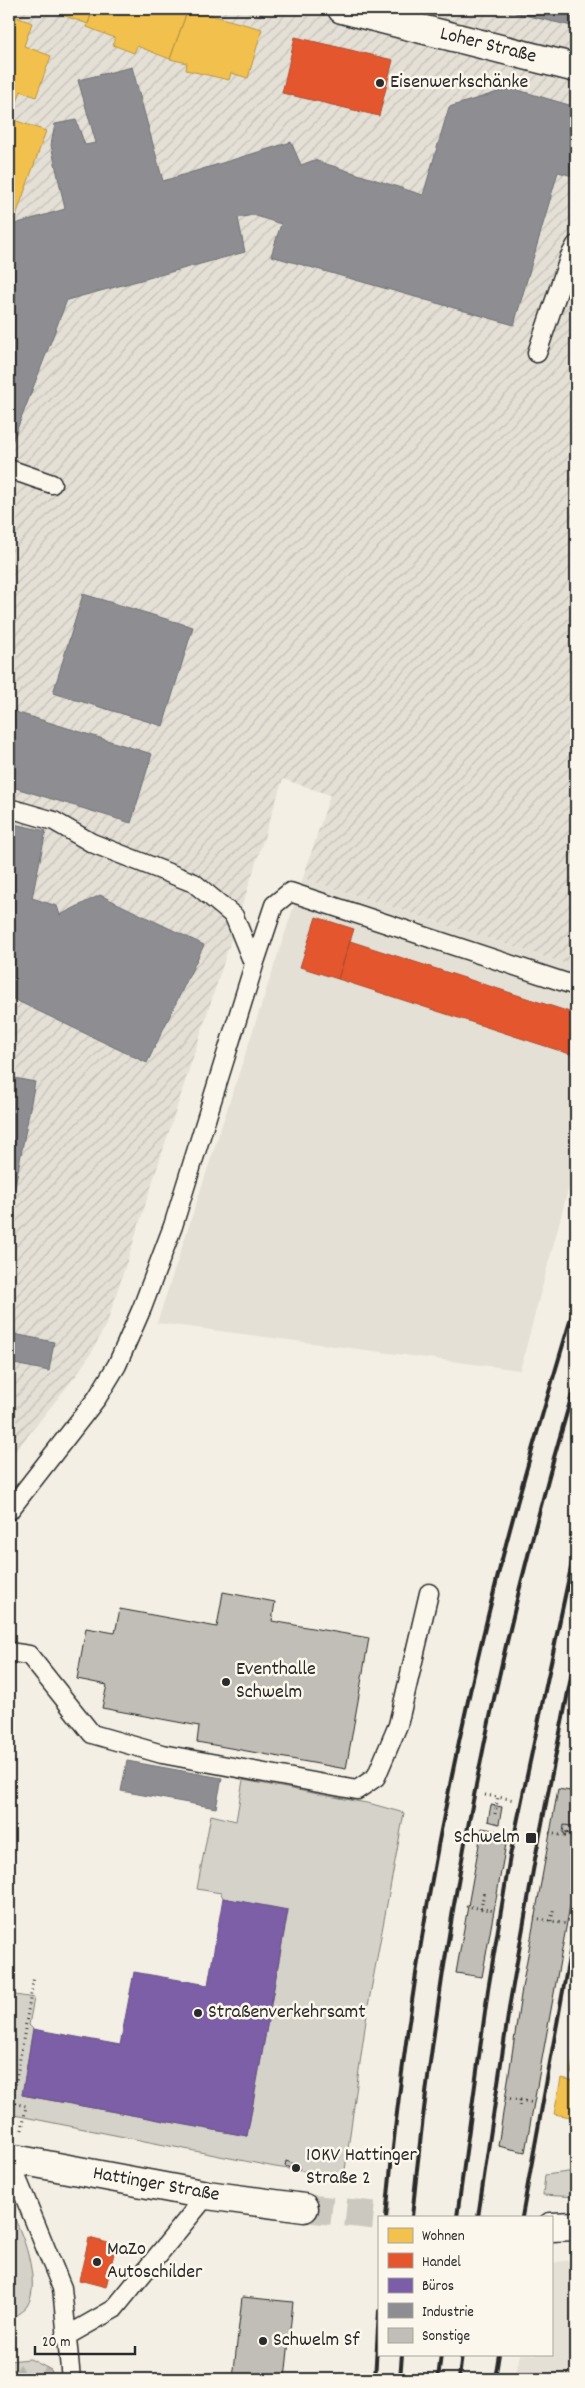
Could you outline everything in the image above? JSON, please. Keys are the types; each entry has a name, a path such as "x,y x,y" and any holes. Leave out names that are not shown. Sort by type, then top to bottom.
{"main road":[{"name":"Loher Straße","path":"369,12 576,68"},
{"name":"Hattinger Straße","path":"9,2159 207,2195 304,2208"},
{"path":"552,2227 576,2226"}],"lane":[{"path":"538,353 570,256 576,245"},
{"path":"9,469 52,484"},
{"path":"9,808 54,820 92,843 194,883 234,916 254,965"},
{"path":"9,1510 97,1398 118,1365 173,1226 274,905 290,892 576,986"},
{"path":"9,1652 29,1655 92,1734 162,1754 357,1790 376,1776 398,1725 429,1593"},
{"path":"9,2159 62,2288 71,2379"},
{"path":"66,2337 114,2309 207,2195"}],"path":[{"path":"486,1795 515,1800"},
{"path":"495,1814 498,1798"},
{"path":"565,1836 568,1829"},
{"path":"549,1834 576,1838"},
{"path":"481,1909 484,1892"},
{"path":"466,1906 495,1911"},
{"path":"551,1921 554,1907"},
{"path":"534,1918 567,1924"},
{"path":"23,2125 26,2106 16,2104 13,2099 34,1976"},
{"path":"505,2098 534,2103"},
{"path":"518,2109 520,2100"}],"shaded area":[{"path":"9,9 576,9 576,967 303,878 330,795 283,779 108,1320 92,1352 74,1378 9,1459"},
{"path":"303,878 576,967 576,1160 520,1370 157,1323"},
{"path":"576,2259 576,2379 515,2379 520,2356 552,2356 552,2263"}],"green space":[{"path":"243,1780 372,1804 404,1813 368,2006 344,2177 275,2167 9,2114 9,1994 34,1998 29,2025 33,2029 22,2095 247,2136 288,1911 223,1898 221,1893 197,1889 211,1815 236,1821"},
{"path":"576,2171 576,2197 543,2195 545,2175"},
{"path":"9,2209 24,2242 31,2270 32,2284 31,2296 27,2306 9,2320"},
{"path":"30,2359 51,2370 54,2379 9,2379 9,2361"}],"building: Wohnen":[{"path":"45,9 93,9 88,24"},
{"path":"93,9 188,9 170,59 137,46 134,53 113,45 115,38 87,27"},
{"path":"188,9 262,29 248,78 231,73 229,80 186,70 187,63 170,59"},
{"path":"9,14 32,23 24,46 51,56 36,97 21,91 11,119 46,131 13,224 9,223"},
{"path":"576,2049 576,2074 571,2073"},
{"path":"561,2078 576,2081 576,2118 554,2114"}],"building: Handel":[{"path":"295,37 393,60 379,116 282,93"},
{"path":"316,917 354,929 338,979 300,967"},
{"path":"350,941 576,1014 576,1056 338,979"},
{"name":"MaZo Autoschilder","path":"89,2238 116,2245 106,2287 79,2280"}],"building: Büros":[{"name":"Straßenverkehrsamt","path":"223,1898 288,1910 247,2136 22,2095 33,2029 120,2045 134,1972 208,1985"}],"building: Industrie":[{"path":"498,9 576,9 576,27"},
{"path":"132,67 163,181 291,142 301,165 314,160 423,195 449,107 511,88 576,107 576,177 558,172 514,325 271,256 281,224 253,215 238,218 245,252 67,300 9,450 9,230 11,225 65,209 51,145 55,124 76,120 85,145 96,143 78,80"},
{"path":"83,594 193,627 163,726 53,693"},
{"path":"9,710 152,754 131,823 9,786"},
{"path":"9,823 46,831 32,898 57,906 60,915 100,895 204,945 147,1063 9,997"},
{"path":"9,1077 35,1082 9,1217"},
{"path":"9,1333 54,1342 49,1371 9,1363"},
{"path":"127,1761 222,1778 216,1808 121,1791"}],"building: Sonstige":[{"name":"Eventhalle Schwelm","path":"223,1592 275,1602 272,1621 369,1638 346,1769 197,1742 199,1726 102,1708 107,1685 77,1679 86,1628 115,1633 120,1609 217,1627"},
{"path":"558,1789 576,1792 576,1873 525,2152 498,2146 523,1982"},
{"path":"491,1805 502,1807 499,1824 488,1821"},
{"path":"564,1825 572,1826 571,1834 563,1833"},
{"path":"482,1828 508,1833 482,1977 456,1973"},
{"name":"10KV Hattinger Straße 2","path":"286,2161 300,2166 299,2171 285,2166"},
{"name":"Schwelm Sf","path":"242,2297 293,2302 285,2379 233,2379"}],"tunnel":[{"path":"304,2208 380,2216"}],"railway":[{"path":"386,2216 394,2139 415,1982 457,1749 502,1558 576,1301"},
{"path":"412,2216 438,2005 474,1795 520,1587 576,1381"},
{"path":"457,2216 488,1990 510,1856 576,1544"},
{"path":"478,2216 510,2002 535,1859 576,1652"},
{"path":"522,2216 576,1919"},
{"path":"375,2379 378,2328"},
{"path":"400,2379 402,2356"},
{"path":"438,2379 441,2356"},
{"path":"459,2379 462,2356"},
{"path":"495,2379 499,2356"}],"place":[{"name":"Eisenwerkschänke","path":"380,83"},
{"name":"Eventhalle Schwelm","path":"226,1682"},
{"name":"Schwelm","path":"531,1838"},
{"name":"Straßenverkehrsamt","path":"198,2013"},
{"name":"10KV Hattinger Straße 2","path":"296,2168"},
{"name":"MaZo Autoschilder","path":"97,2262"},
{"name":"Schwelm Sf","path":"263,2341"}]}
